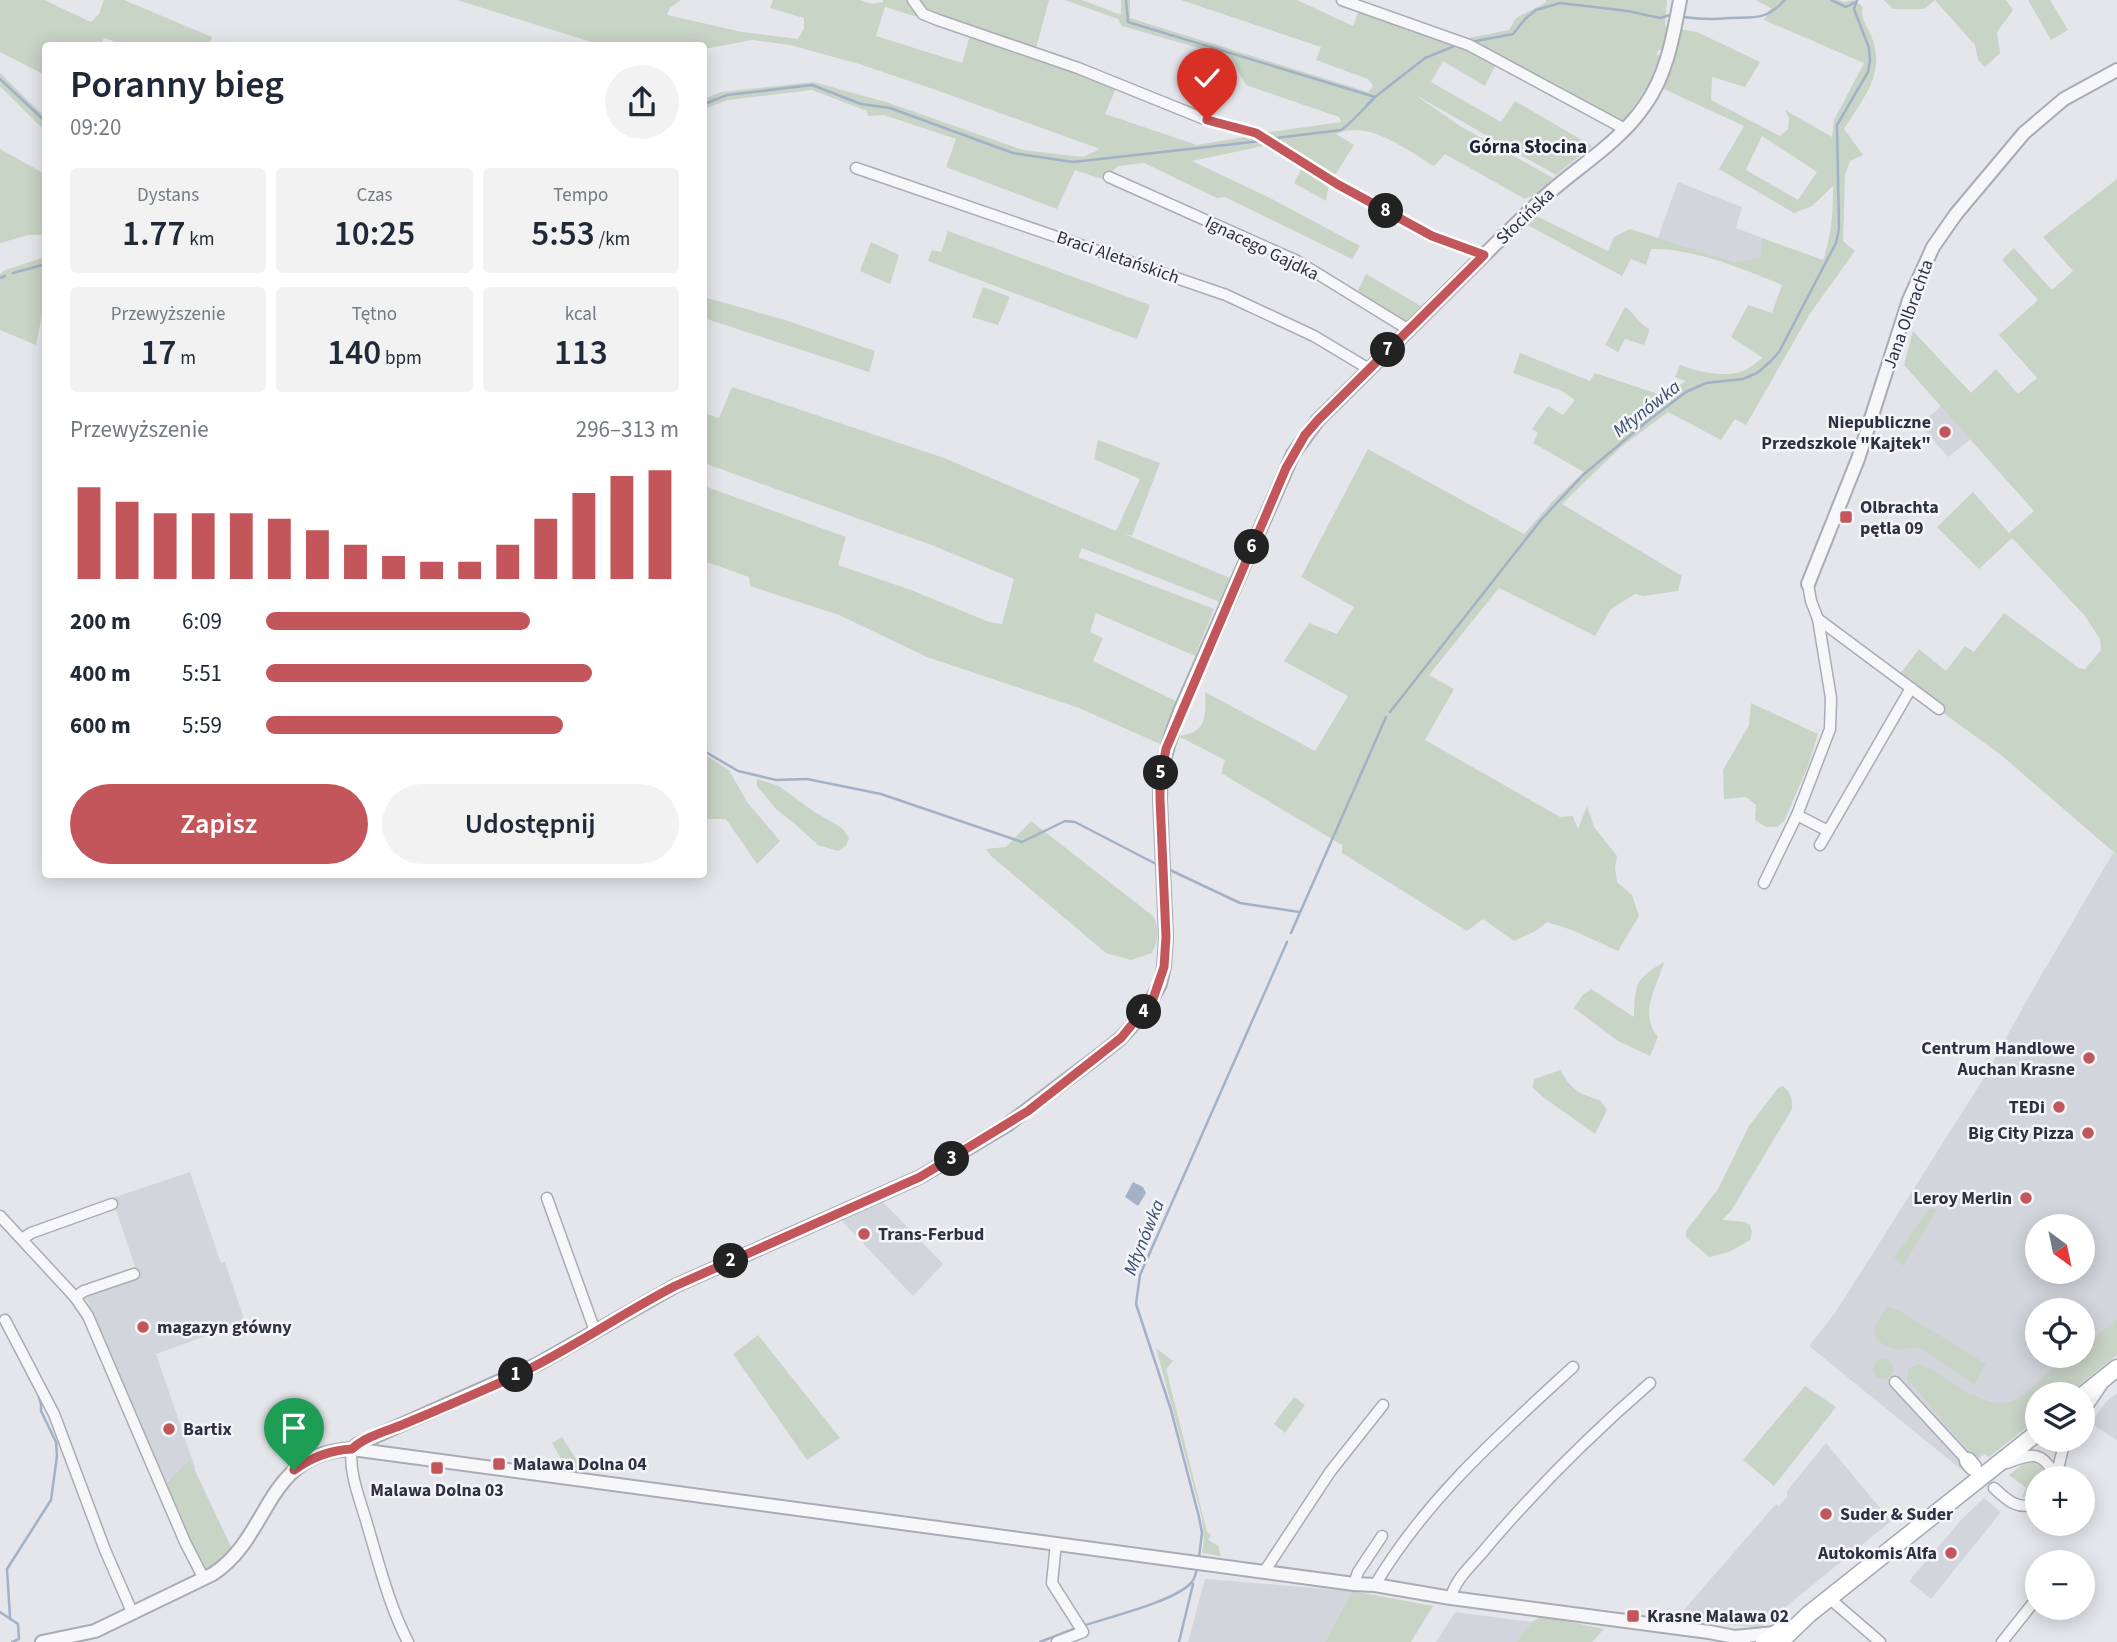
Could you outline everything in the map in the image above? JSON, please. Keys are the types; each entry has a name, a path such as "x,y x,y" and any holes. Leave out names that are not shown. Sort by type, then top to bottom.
{"main road":[{"path":"2095,1386 2113,1372"},
{"path":"1773,1639 2025,1443"}],"street":[{"path":"914,0 923,14 938,20 1078,68 1207,120 1256,133 1337,184 1432,236 1484,255"},
{"path":"1342,0 1469,45 1625,129"},
{"name":"Słocińska","path":"352,1449 538,1364 682,1283 920,1177 1028,1111 1121,1038 1153,999 1164,967 1166,937 1160,781 1166,749 1293,454 1318,420 1484,255 1560,183 1625,129 1645,105 1661,77 1672,46 1680,0"},
{"name":"Jana Olbrachta","path":"1808,584 1858,459 1909,300 1932,249 1955,214 2024,133 2064,99 2117,70"},
{"name":"Braci Aletańskich","path":"856,168 1226,295 1290,323 1369,369"},
{"name":"Ignacego Gajdka","path":"1109,177 1297,261 1409,330"},
{"path":"1764,883 1797,815 1830,729 1831,698 1818,619 1808,584"},
{"path":"1818,619 1939,709"},
{"path":"1820,845 1911,688"},
{"path":"1797,815 1828,831"},
{"path":"547,1198 595,1331"},
{"path":"22,1239 31,1233 112,1204"},
{"path":"0,1216 75,1297 91,1322 185,1542 204,1579"},
{"path":"75,1297 89,1289 134,1274"},
{"path":"5,1320 54,1414 105,1550 133,1614"},
{"path":"1376,1585 1425,1513 1497,1436 1573,1367"},
{"path":"2095,1396 2113,1372"},
{"path":"1895,1382 1970,1464"},
{"path":"1451,1598 1456,1584 1513,1518 1597,1429 1650,1383"},
{"path":"1264,1572 1330,1472 1383,1405"},
{"path":"352,1449 352,1464 360,1499 391,1605 408,1642"},
{"path":"42,1642 80,1638 221,1569 234,1557 277,1489 294,1470 317,1456 352,1449 634,1489 1376,1585 1739,1639 1773,1639"},
{"path":"1990,1471 2030,1455 2045,1460 2049,1466"},
{"path":"1994,1488 2008,1502 2017,1506 2025,1505"},
{"path":"1354,1584 1357,1573 1382,1536"},
{"path":"1056,1543 1052,1583 1083,1632 1057,1642"},
{"path":"1829,1598 1880,1642"},
{"path":"2001,1642 2025,1613"}],"shaded area":[{"path":"1678,182 1742,207 1736,228 1762,238 1760,257 1735,262 1658,238"},
{"name":"Niepubliczne Przedszkole \"Kajtek\"","path":"1941,406 1971,439 1948,457 1920,425"},
{"path":"2113,853 2117,855 2117,1351 2095,1363 2095,1298 2025,1298 2025,1368 2086,1368 2061,1382 2025,1382 2025,1423 1963,1471 1809,1346 1835,1313 1982,1081"},
{"path":"190,1172 221,1263 225,1262 245,1322 156,1354 195,1468 166,1481 158,1469 87,1300 76,1290 130,1272 135,1266 112,1198"},
{"path":"883,1202 943,1264 913,1296 841,1220"},
{"path":"2117,1393 2117,1440 2095,1426 2095,1417"},
{"path":"1826,1443 1891,1521 1760,1628 1676,1619 1776,1504 1779,1506 1787,1497 1787,1491"},
{"name":"Autokomis Alfa","path":"1984,1498 2001,1512 1931,1599 1909,1581 1963,1518"},
{"path":"1205,1579 1352,1591 1325,1642 1188,1642"},
{"path":"1455,1612 1532,1622 1516,1642 1436,1642"}],"green space":[{"path":"0,0 44,0 91,22 99,14 104,0 124,0 212,37 210,42 116,42 104,38 102,42 42,42 42,73 0,52"},
{"path":"457,0 681,0 670,8 667,15 742,32 798,39 804,28 804,18 770,8 773,0 859,0 872,4 883,0 910,0 924,19 885,7 876,36 962,63 970,35 1117,86 1105,114 1197,145 1245,137 1268,145 1192,161 1268,197 1360,246 1352,259 1225,197 1217,198 1144,163 1118,166 1102,179 1075,170 1057,209 946,167 956,139 884,115 868,116 867,111 812,90 728,100 707,108 707,98 721,92 813,82 886,102 1023,150 1083,157 1100,149 859,64 790,45 752,40 707,48 707,42 591,42"},
{"path":"916,0 1049,0 1036,48 924,11"},
{"path":"1065,0 1082,0 1121,15 1121,0 1130,0 1130,18 1368,92 1373,86 1368,79 1316,60 1321,47 1181,0 1297,0 1353,26 1359,10 1497,62 1485,86 1443,61 1431,82 1501,122 1515,101 1592,146 1556,175 1414,94 1460,126 1553,178 1532,198 1529,196 1525,199 1445,154 1434,166 1387,138 1361,130 1349,130 1336,134 1354,145 1333,178 1262,133 1341,122 1339,117 1246,85 1230,57 1122,26 1118,19"},
{"path":"1545,0 1667,0 1667,27 1662,50 1658,50 1657,54 1660,56 1648,85 1622,123 1475,46 1469,38 1509,30 1516,18 1547,2"},
{"path":"1755,0 1854,0 1863,7 1865,23 1876,51 1876,63 1870,86 1844,129 1863,155 1850,161 1845,175 1843,241 1855,251 1809,315 1746,425 1735,419 1721,440 1668,412 1621,447 1562,504 1682,576 1678,591 1644,596 1635,594 1611,609 1595,636 1499,588 1429,675 1454,689 1425,740 1560,817 1573,816 1578,829 1587,806 1594,827 1617,856 1617,882 1632,895 1639,916 1618,951 1547,922 1536,931 1514,941 1483,919 1467,931 1342,853 1342,845 1221,773 1225,760 1178,736 1200,727 1205,716 1205,692 1315,751 1348,696 1284,661 1309,623 1337,634 1354,607 1301,577 1368,449 1524,534 1553,501 1584,472 1533,443 1538,433 1532,429 1548,406 1563,415 1575,400 1562,391 1513,373 1520,353 1590,381 1595,373 1664,396 1686,381 1675,377 1680,365 1703,372 1727,374 1743,371 1763,358 1731,337 1748,305 1772,313 1782,285 1701,256 1651,249 1646,265 1631,259 1622,276 1524,223 1532,214 1608,251 1614,237 1630,229 1735,262 1760,257 1762,238 1823,260 1831,224 1833,186 1812,206 1794,213 1719,169 1744,126 1664,89 1674,62 1679,29 1697,32 1760,62 1745,87 1712,77 1711,100 1780,136 1788,129 1789,118 1785,110 1832,137 1834,120 1864,63 1764,20 1771,8","holes":["1762,136 1817,172 1798,200 1746,170"]},
{"path":"1884,0 1935,0 1924,9 1893,9"},
{"path":"1935,0 2006,0 2013,10 1997,32 2000,53 1985,67 1978,60 1975,45"},
{"path":"2028,0 2050,0 2068,30 2051,40"},
{"path":"0,73 42,114 42,128 0,86"},
{"path":"0,149 42,172 42,235 28,235 0,243"},
{"path":"1303,166 1329,184 1326,201 1294,183"},
{"path":"2117,179 2117,855 2001,755 1942,712 1900,674 1919,649 1946,671 1965,646 1974,652 2004,613 2079,668 2085,669 2101,650 2100,639 2085,616 2012,538 1979,569 1937,527 1973,492 2009,533 2034,511 1904,365 1913,331 1971,393 1996,369 2018,394 2037,378 1999,335 2038,300 2002,260 2014,248 2052,290 2073,271 2043,237"},
{"path":"948,231 1150,305 1137,339 928,261 932,250 941,252"},
{"path":"871,242 899,255 890,284 860,271"},
{"path":"42,258 42,315 36,345 0,330 0,274"},
{"path":"1366,274 1421,306 1406,323 1356,294"},
{"path":"983,287 1010,297 998,325 972,317"},
{"path":"707,298 785,320 875,351 869,372 707,319"},
{"path":"1625,307 1650,329 1644,345 1625,339 1618,352 1605,345"},
{"path":"732,387 944,458 1116,531 1140,479 1094,459 1098,440 1160,463 1132,536 1122,533 1230,578 1220,602 1082,548 1078,557 1214,609 1195,656 1096,613 1090,632 1103,638 1093,661 1176,701 1160,744 1079,708 927,657 839,615 750,586 749,577 707,562 707,487 846,537 838,565 911,590 989,622 1002,624 1014,579 934,546 707,464 707,414 719,418"},
{"path":"1751,703 1818,734 1808,766 1784,821 1777,827 1766,827 1755,820 1756,805 1746,797 1724,799 1723,770 1749,725"},
{"path":"707,756 729,770 747,802 780,841 757,864 726,819 708,819"},
{"path":"757,779 779,786 842,828 849,838 846,846 838,851 818,845 777,810 757,786"},
{"path":"1031,821 1153,916 1157,935 1152,953 1131,960 1106,953 991,856 986,849 1006,847"},
{"path":"1664,962 1649,1009 1652,1028 1658,1037 1650,1056 1618,1041 1574,1008 1591,989 1634,1017 1636,990 1642,978"},
{"path":"1560,1070 1576,1090 1600,1100 1607,1110 1595,1134 1532,1087 1535,1079"},
{"path":"1783,1086 1791,1096 1792,1109 1731,1211 1722,1220 1750,1225 1750,1240 1729,1252 1709,1257 1686,1237 1686,1231 1718,1189 1749,1126 1778,1088"},
{"path":"1930,1208 1937,1210 1903,1266 1894,1257"},
{"path":"1887,1306 1900,1311 1986,1364 1974,1384 1920,1348 1895,1349 1876,1338 1874,1327"},
{"path":"2117,1319 2117,1355 2083,1382 2039,1382 2054,1368 2095,1368 2095,1337"},
{"path":"758,1335 840,1438 807,1460 733,1354"},
{"path":"1156,1348 1173,1361 1166,1369 1207,1532 1211,1535 1208,1540 1218,1546 1221,1556 1202,1553 1202,1517"},
{"path":"1883,1359 1890,1362 1893,1369 1890,1376 1883,1379 1876,1376 1873,1369 1876,1362"},
{"path":"1919,1364 1935,1371 1972,1396 1974,1394 1992,1402 2007,1402 2025,1393 2025,1428 1989,1457 1982,1452 1977,1458 1907,1378 1909,1368"},
{"path":"1805,1386 1836,1407 1774,1486 1743,1460"},
{"path":"1294,1397 1305,1405 1285,1433 1274,1424"},
{"path":"562,1437 585,1473 568,1471 552,1443"},
{"path":"190,1460 232,1549 207,1570 196,1558 165,1484"},
{"path":"2034,1461 2040,1466 2025,1466 2025,1487 2009,1475 2026,1462"},
{"path":"1352,1591 1433,1606 1411,1642 1325,1642"},
{"path":"1542,1616 1604,1629 1592,1642 1516,1642 1532,1622"}],"water":[{"path":"1133,1182 1143,1187 1146,1193 1138,1206 1125,1197"}],"waterway":[{"path":"1126,0 1128,22 1375,97 1425,58 1457,45"},
{"path":"1683,17 1753,17 1771,12 1785,0"},
{"path":"1831,0 1846,7 1856,2"},
{"name":"Młynówka","path":"1390,712 1541,520 1583,475 1686,392 1706,383 1743,379 1757,373 1779,352 1836,243 1839,229 1837,125 1868,72 1870,61 1869,48 1854,9 1857,0"},
{"path":"1471,42 1513,34 1536,10 1560,3 1628,11 1660,18 1670,15"},
{"path":"0,79 42,118"},
{"path":"707,103 727,95 812,85 861,104 890,108 1013,153 1073,162 1261,141"},
{"path":"1276,138 1341,130 1374,98"},
{"path":"13,273 42,265"},
{"path":"0,278 5,276"},
{"name":"Młynówka","path":"1291,933 1386,717"},
{"path":"707,753 738,771 776,780 807,779 881,794 1022,842 1065,821 1075,822 1156,864"},
{"path":"1170,870 1240,903 1299,912"},
{"name":"Młynówka","path":"1199,1557 1202,1533 1199,1517 1171,1410 1136,1304 1140,1275 1287,942"},
{"path":"10,1617 7,1569 51,1500 57,1456 56,1442 41,1411 38,1393"},
{"name":"Młynówka","path":"1083,1626 1169,1597 1192,1582 1197,1569"},
{"name":"Młynówka","path":"1179,1642 1193,1584"},
{"name":"Młynówka","path":"0,1612 18,1624 19,1639 12,1642"},
{"name":"Młynówka","path":"1040,1642 1076,1628"}],"place":[{"name":"Niepubliczne Przedszkole \"Kajtek\"","path":"1945,432"},
{"name":"Olbrachta pętla 09","path":"1846,517"},
{"name":"Centrum Handlowe Auchan Krasne","path":"2089,1058"},
{"name":"TEDi","path":"2059,1107"},
{"name":"Big City Pizza","path":"2088,1133"},
{"name":"Leroy Merlin","path":"2026,1198"},
{"name":"Trans-Ferbud","path":"864,1234"},
{"name":"magazyn główny","path":"143,1327"},
{"name":"Bartix","path":"169,1429"},
{"name":"Malawa Dolna 04","path":"499,1464"},
{"name":"Malawa Dolna 03","path":"437,1468"},
{"name":"Suder & Suder","path":"1826,1514"},
{"name":"Autokomis Alfa","path":"1951,1553"},
{"name":"Krasne Malawa 02","path":"1633,1616"}],"district":[{"name":"Górna Słocina","path":"1528,146"}],"route":[{"path":"294,1470 317,1456 352,1449 381,1433 485,1389 549,1359 675,1286 860,1206 920,1177 1028,1111 1121,1038 1146,1010 1160,984 1166,952 1160,799 1160,781 1166,749 1286,468 1305,435 1318,420 1484,255 1432,236 1337,184 1256,133 1207,120"}]}
